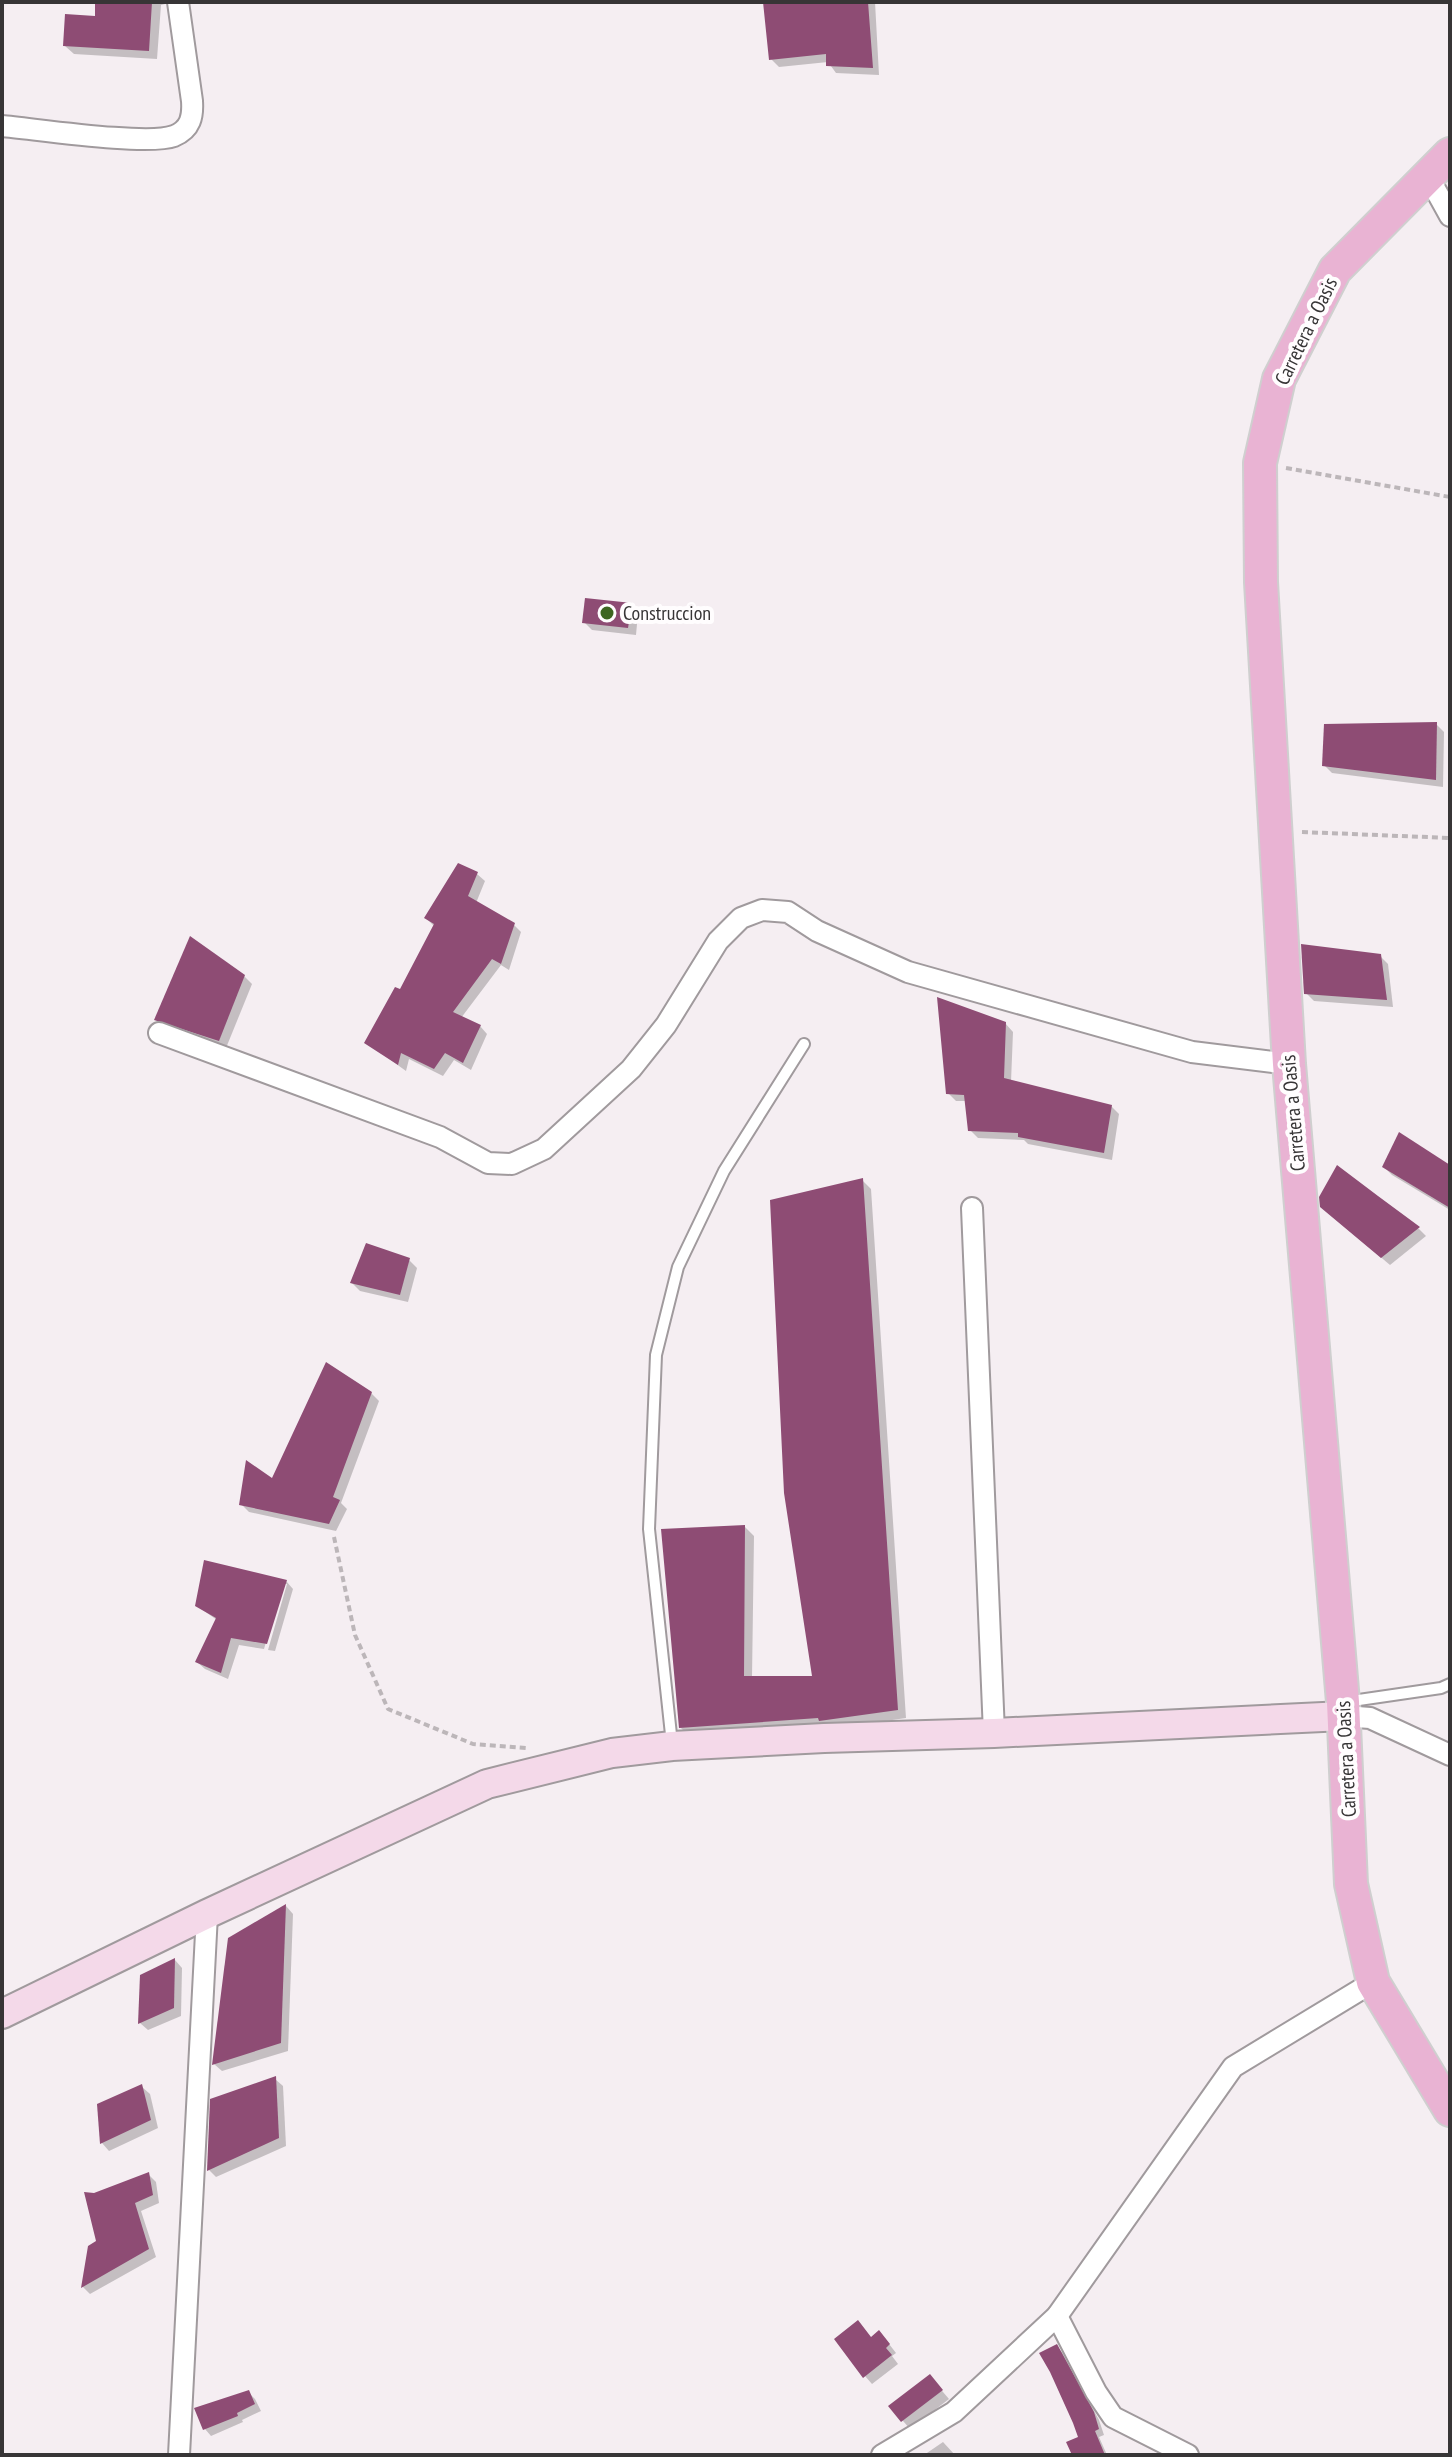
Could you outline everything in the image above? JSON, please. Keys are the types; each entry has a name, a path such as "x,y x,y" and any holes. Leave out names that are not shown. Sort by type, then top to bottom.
{"main road":[{"name":"Carretera a Oasis","path":"1450,154 1335,270 1279,379 1260,463 1261,582 1289,1064 1344,1709 1351,1884 1373,1982 1450,2110"}],"street":[{"path":"2,126 145,138 173,136 187,128 193,115 192,101 178,2"},
{"path":"1429,178 1450,216"},
{"path":"159,1033 440,1137 488,1163 512,1164 544,1149 631,1069 666,1025 718,941 741,918 762,910 788,912 817,931 908,972 1013,999 1192,1052 1289,1064"},
{"path":"972,1208 994,1733"},
{"path":"2,2014 207,1914 487,1784 612,1753 672,1746 994,1733 1344,1709 1450,1755"},
{"path":"179,2455 207,1914"},
{"path":"882,2455 954,2412 1057,2316 1233,2067 1373,1982"},
{"path":"1057,2316 1096,2392 1113,2417 1188,2455"}],"lane":[{"path":"672,1746 649,1529 656,1355 678,1267 697,1226 724,1171 804,1044"},
{"path":"1344,1709 1450,1684"}],"path":[{"path":"1260,463 1450,497"},
{"path":"1275,831 1450,838"},
{"path":"334,1537 355,1635 388,1709 473,1744 535,1748"}],"building":[{"path":"95,2 152,2 149,51 63,46 65,14 95,16"},
{"path":"763,2 868,2 873,68 826,66 826,54 769,60"},
{"name":"Construccion","path":"585,598 632,603 628,628 582,623"},
{"path":"1437,722 1436,780 1322,766 1324,724"},
{"path":"458,863 478,872 468,896 515,923 501,964 492,959 453,1012 481,1025 463,1063 445,1053 434,1069 401,1053 398,1065 364,1043 395,987 400,989 434,924 424,918"},
{"path":"190,936 245,975 219,1041 154,1020"},
{"path":"1301,944 1381,954 1387,1000 1304,994"},
{"path":"937,997 1006,1022 1004,1078 1112,1105 1104,1153 1018,1137 1018,1133 968,1131 964,1095 946,1094"},
{"path":"1399,1132 1450,1165 1450,1208 1382,1167"},
{"path":"1337,1165 1420,1227 1381,1258 1320,1207 1319,1197"},
{"path":"863,1178 898,1710 819,1721 818,1718 679,1728 661,1529 745,1525 744,1676 812,1676 784,1493 770,1200"},
{"path":"366,1243 410,1258 400,1295 350,1283"},
{"path":"326,1362 372,1392 333,1497 340,1500 329,1524 239,1505 246,1460 272,1478"},
{"path":"204,1560 287,1580 267,1644 231,1638 221,1673 195,1662 216,1618 195,1606"},
{"path":"286,1904 281,2043 212,2065 228,1938"},
{"path":"175,1958 174,2008 138,2024 140,1975"},
{"path":"276,2076 279,2138 207,2171 210,2099"},
{"path":"142,2084 151,2120 100,2144 97,2104"},
{"path":"149,2172 153,2195 135,2203 149,2249 81,2288 88,2246 96,2241 84,2192 94,2193"},
{"path":"858,2320 871,2337 879,2330 890,2344 886,2348 892,2355 863,2378 834,2339"},
{"path":"1057,2344 1094,2412 1099,2429 1095,2431 1105,2455 1072,2455 1066,2442 1078,2437 1039,2353"},
{"path":"930,2374 943,2390 901,2422 888,2406"},
{"path":"249,2390 255,2404 237,2413 238,2416 203,2430 194,2408"}],"place":[{"name":"Construccion","path":"607,613"}]}
